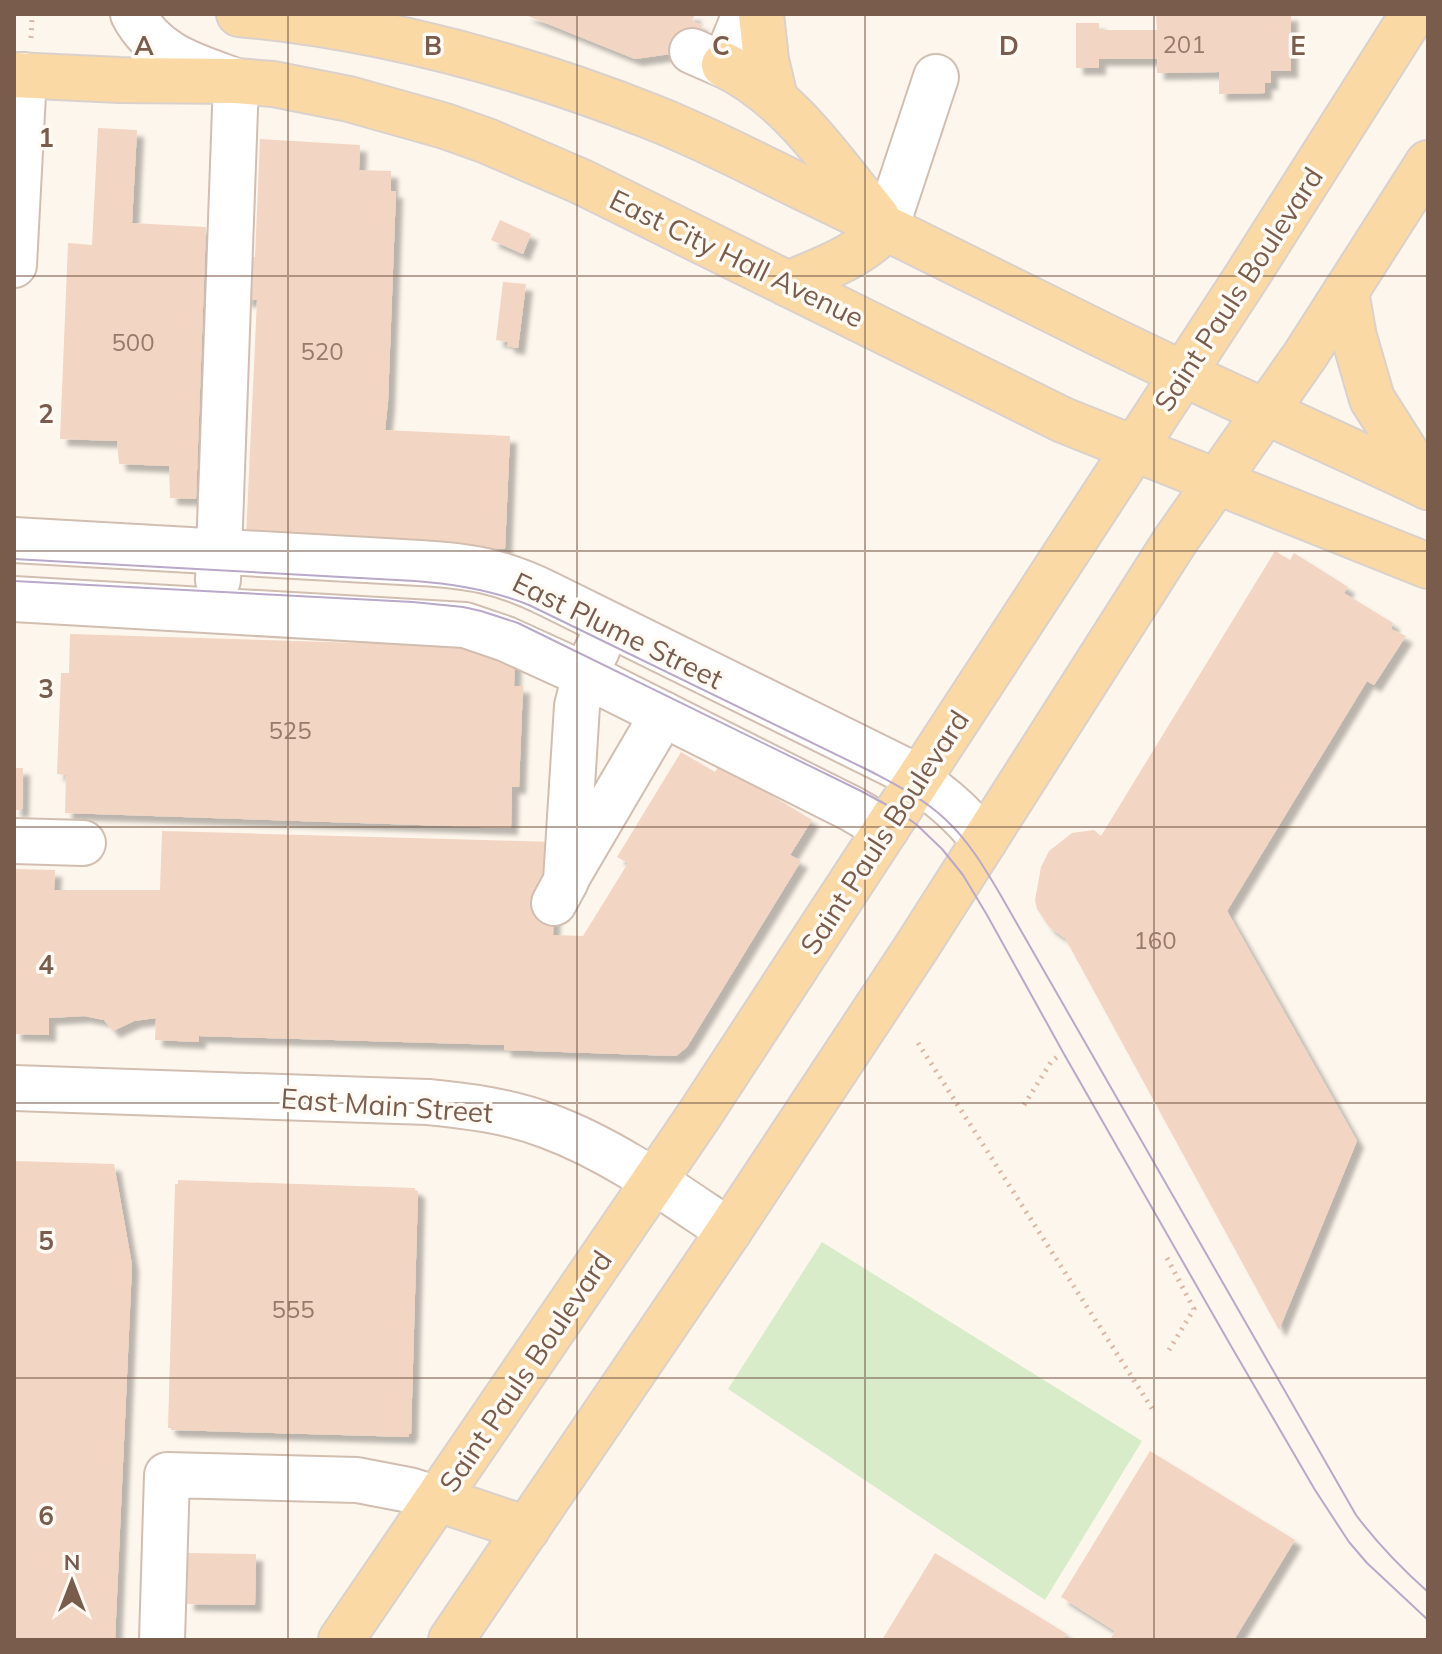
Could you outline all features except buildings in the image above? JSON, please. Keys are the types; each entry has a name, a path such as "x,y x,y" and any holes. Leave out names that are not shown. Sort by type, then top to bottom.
{"main road":[{"path":"239,14 351,30 420,44 599,97 655,118 1122,345 1428,487"},
{"path":"761,14 766,60 775,98"},
{"name":"Saint Pauls Boulevard","path":"347,1634 654,1182 1134,449 1413,14"},
{"path":"708,58 736,71 775,98 804,127 886,228"},
{"name":"East City Hall Avenue","path":"19,75 273,84 349,99 487,141 596,188 1063,420 1428,566"},
{"path":"451,1640 729,1231 984,841 1175,541 1306,354 1428,163"},
{"path":"788,284 854,254 886,228"},
{"path":"1346,292 1354,337 1372,399 1428,487"},
{"path":"438,1499 527,1529"}],"street":[{"path":"133,14 147,36 166,52 236,81 217,611"},
{"path":"708,58 745,14"},
{"path":"14,265 19,75"},
{"path":"886,228 936,77"},
{"name":"East Plume Street","path":"14,540 445,564 490,570 528,584 902,769 955,808 984,841"},
{"name":"East Plume Street","path":"14,599 465,625 517,643 585,675 886,829"},
{"path":"611,625 585,675 577,706 560,892 663,714"},
{"path":"14,841 83,843"},
{"name":"East Main Street","path":"14,1088 475,1106 572,1136 654,1182 729,1231"},
{"path":"162,1640 167,1475 357,1480 398,1487 438,1499"}],"path":[{"path":"918,1043 1153,1410"},
{"path":"1024,1105 1057,1057"},
{"path":"1167,1258 1194,1309 1169,1350"}],"green space":[{"path":"822,1242 1142,1441 1045,1600 728,1389"}],"tram line":[{"path":"14,559 415,581 501,595 529,605 872,772 928,805 961,836 994,884 1356,1515 1390,1555 1428,1592"},
{"path":"14,581 413,602 481,611 518,623 898,811 942,849 963,875 1231,1346 1349,1542 1428,1620"}]}
